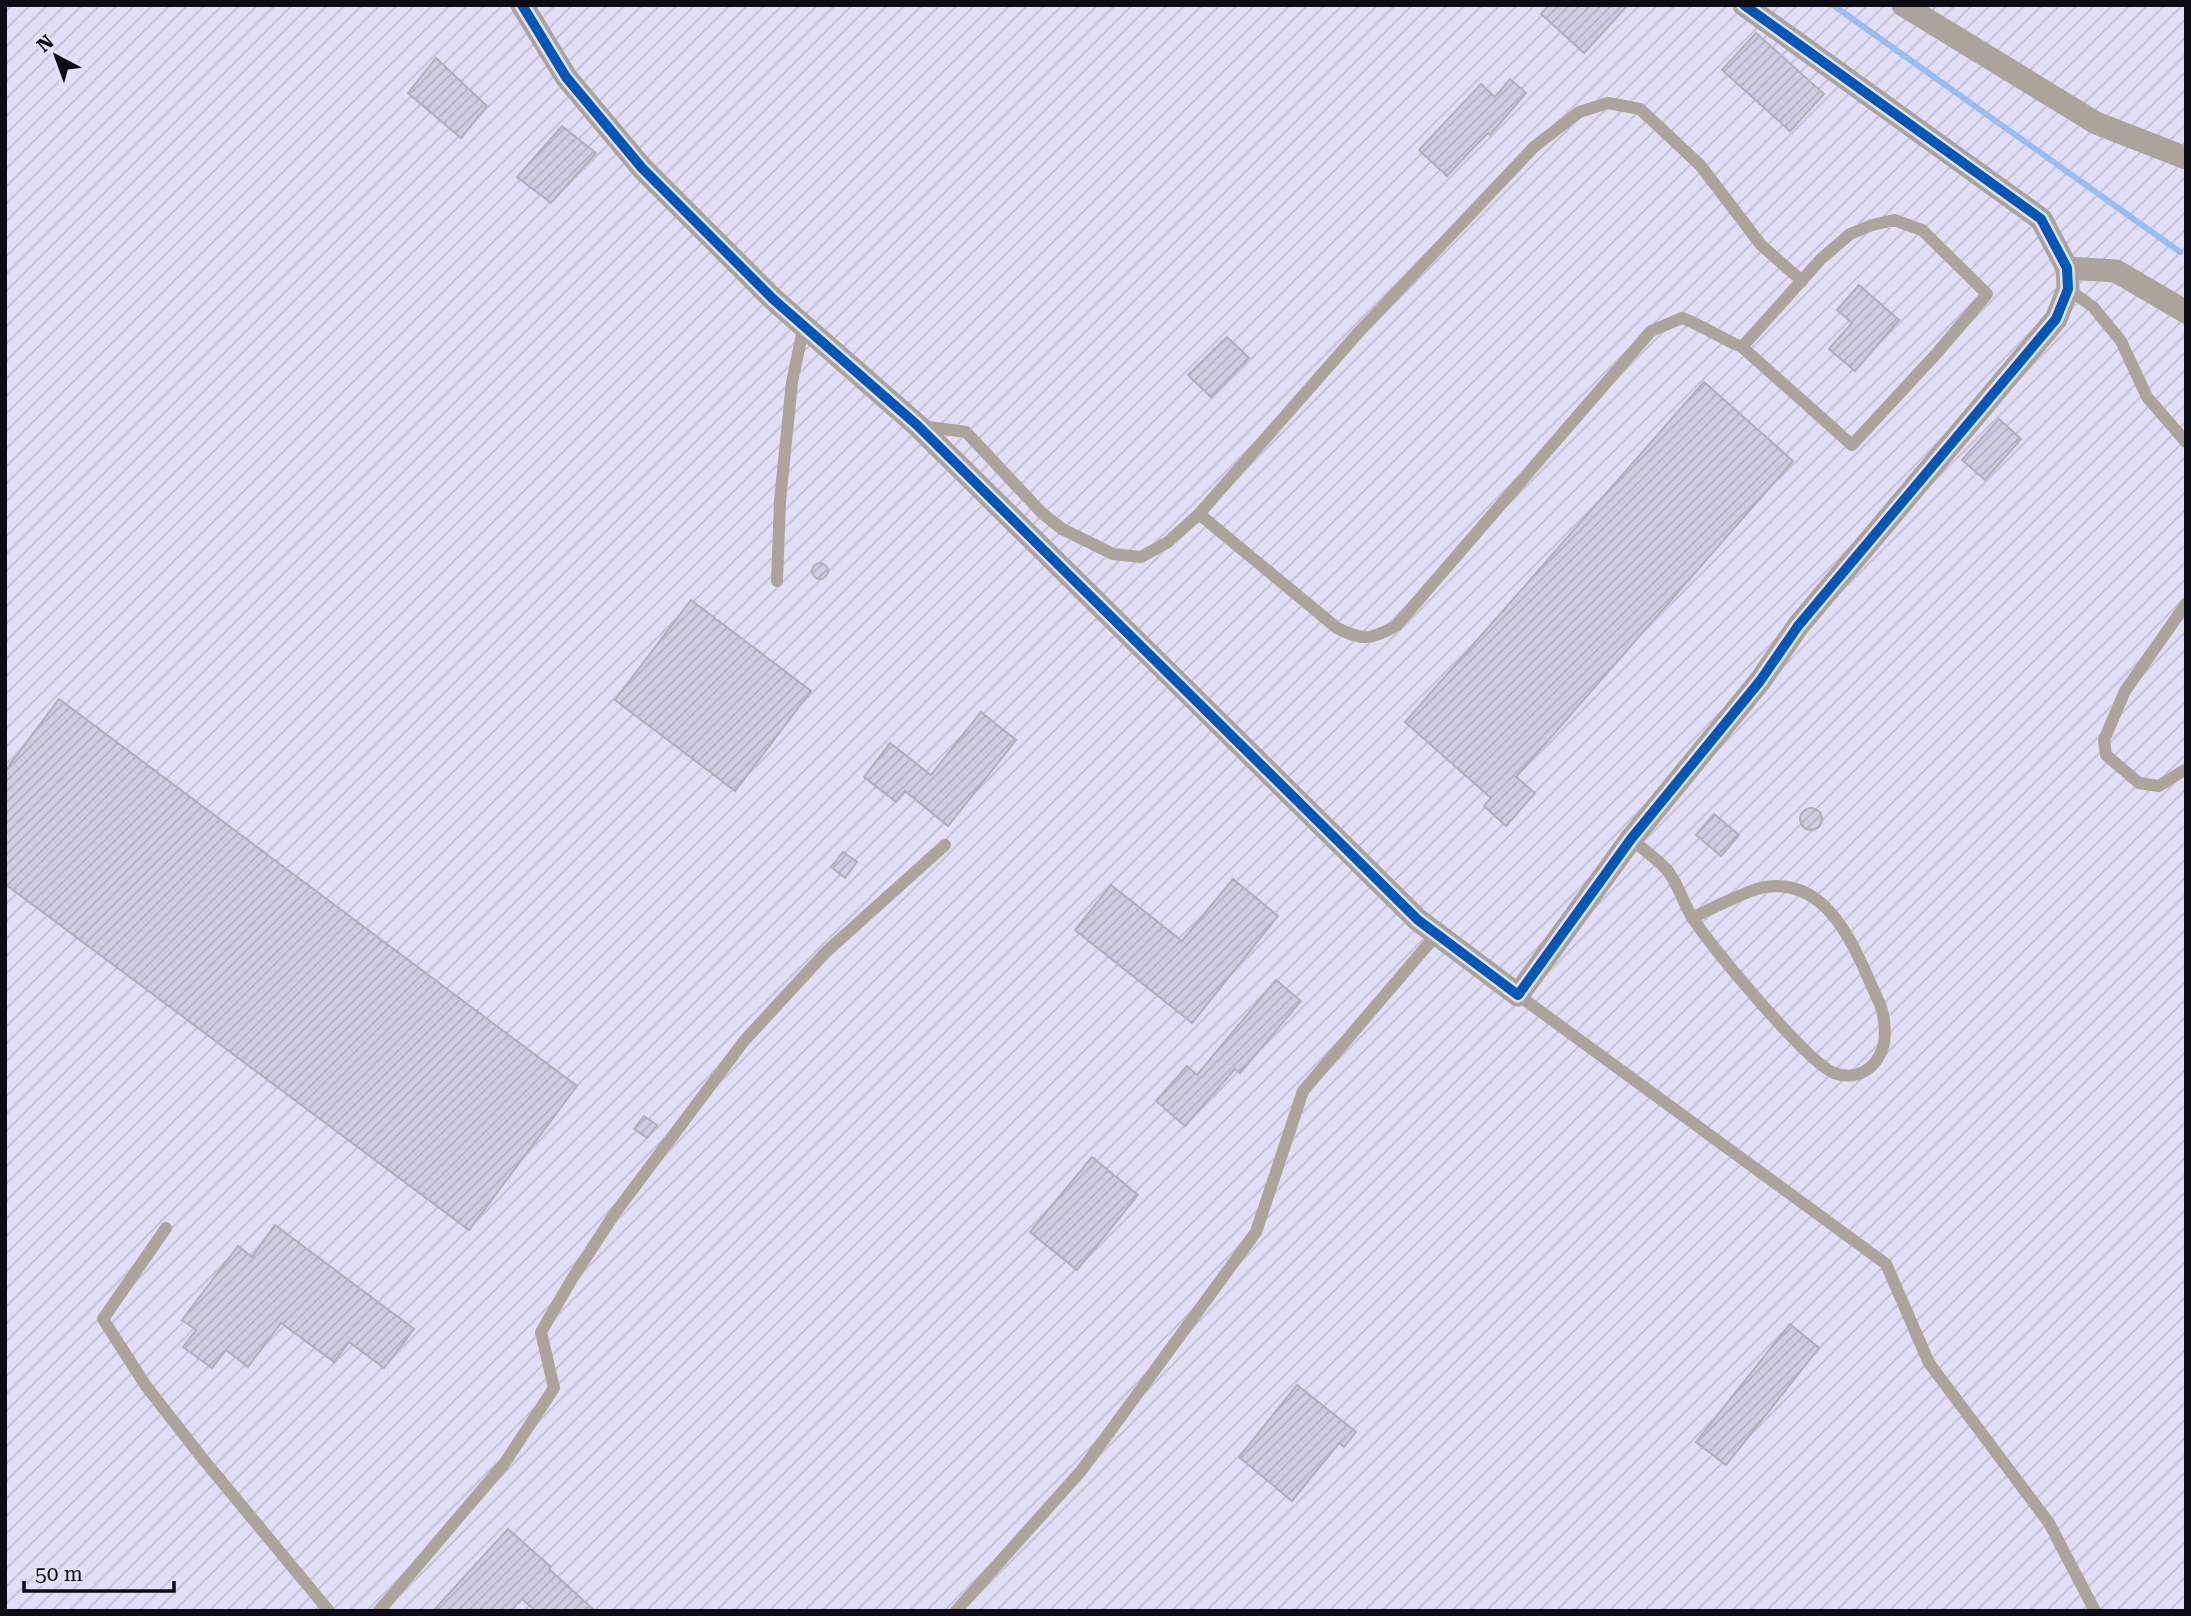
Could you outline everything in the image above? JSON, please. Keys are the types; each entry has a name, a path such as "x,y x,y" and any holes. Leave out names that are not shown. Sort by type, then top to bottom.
{"street":[{"path":"522,5 566,77 642,169 774,299 917,425 1418,920 1518,995 1631,839 1760,681 1798,626 2056,319 2068,279 2041,219 1744,5"},
{"path":"1903,5 2096,123 2186,158"},
{"path":"2068,279 2116,271 2186,313"}],"lane":[{"path":"917,425 966,432 1042,513 1062,530 1113,554 1141,557 1168,542 1199,514 1358,333 1534,148 1579,112 1608,103 1640,109 1700,165 1761,245 1802,281"},
{"path":"1199,514 1337,628 1357,638 1376,636 1396,626 1651,331 1682,318 1742,347 1852,445 1987,294 1922,230 1894,220 1850,234 1821,259 1742,347"},
{"path":"2068,279 2121,341 2147,397 2186,442"},
{"path":"776,581 780,501 792,382 804,325"},
{"path":"2186,604 2125,691 2104,740 2106,755 2139,783 2159,786 2186,769"},
{"path":"1631,839 1668,872 1692,918 1745,984 1795,1039 1831,1072 1850,1077 1864,1072 1879,1059 1885,1043 1881,1006 1847,933 1821,901 1794,887 1763,887 1692,918"},
{"path":"379,1611 505,1464 554,1388 541,1332 615,1213 744,1041 826,952 945,845"},
{"path":"956,1611 1081,1471 1256,1232 1303,1091 1437,934"},
{"path":"1518,995 1886,1264 1929,1363 2049,1523 2095,1611"},
{"path":"166,1228 103,1319 146,1386 202,1459 329,1611"}],"shaded area":[{"path":"5,5 2186,5 2186,1611 5,1611"}],"building":[{"path":"1549,5 1628,5 1584,53 1541,14"},
{"path":"1756,33 1824,94 1790,131 1722,70"},
{"path":"436,58 487,106 461,138 408,93"},
{"path":"1510,79 1526,93 1490,135 1488,133 1447,176 1419,150 1481,84 1495,97"},
{"path":"562,126 596,153 551,203 517,177"},
{"path":"1859,285 1899,320 1855,371 1829,349 1852,323 1837,310"},
{"path":"1227,337 1249,358 1211,397 1188,375"},
{"path":"1704,382 1793,461 1516,777 1535,793 1506,826 1484,806 1491,798 1405,722"},
{"path":"1999,419 2021,439 1985,480 1962,460"},
{"path":"817,563 823,563 828,571 826,577 817,579 812,574 812,568"},
{"path":"691,600 811,691 735,791 615,700"},
{"path":"59,699 577,1086 469,1230 5,884 5,771"},
{"path":"981,712 1016,740 948,826 905,791 896,802 864,777 890,743 931,775"},
{"path":"1811,808 1819,811 1822,819 1819,827 1811,830 1803,827 1800,819 1803,811"},
{"path":"1714,814 1739,835 1721,856 1696,835"},
{"path":"843,852 857,862 845,878 831,867"},
{"path":"1233,879 1278,916 1192,1023 1075,930 1111,885 1182,941"},
{"path":"1276,980 1301,1001 1240,1073 1235,1069 1185,1126 1156,1101 1187,1066 1197,1075"},
{"path":"644,1116 657,1125 647,1138 634,1129"},
{"path":"1092,1157 1138,1195 1077,1270 1030,1232"},
{"path":"275,1225 414,1329 384,1368 349,1342 334,1362 281,1323 248,1367 226,1350 212,1368 183,1347 196,1330 182,1320 238,1246 252,1257"},
{"path":"1790,1324 1819,1348 1726,1465 1696,1442"},
{"path":"1297,1385 1356,1432 1344,1447 1339,1443 1292,1501 1239,1457"},
{"path":"508,1529 595,1611 536,1611 522,1599 511,1611 433,1611"}],"waterway":[{"path":"1833,5 2180,252"}],"cycle path":[{"path":"522,5 566,77 642,168 773,299 917,425 1418,920 1518,995 1631,839 1760,681 1798,626 2056,319 2068,289 2067,268 2041,219 1744,5"}]}
